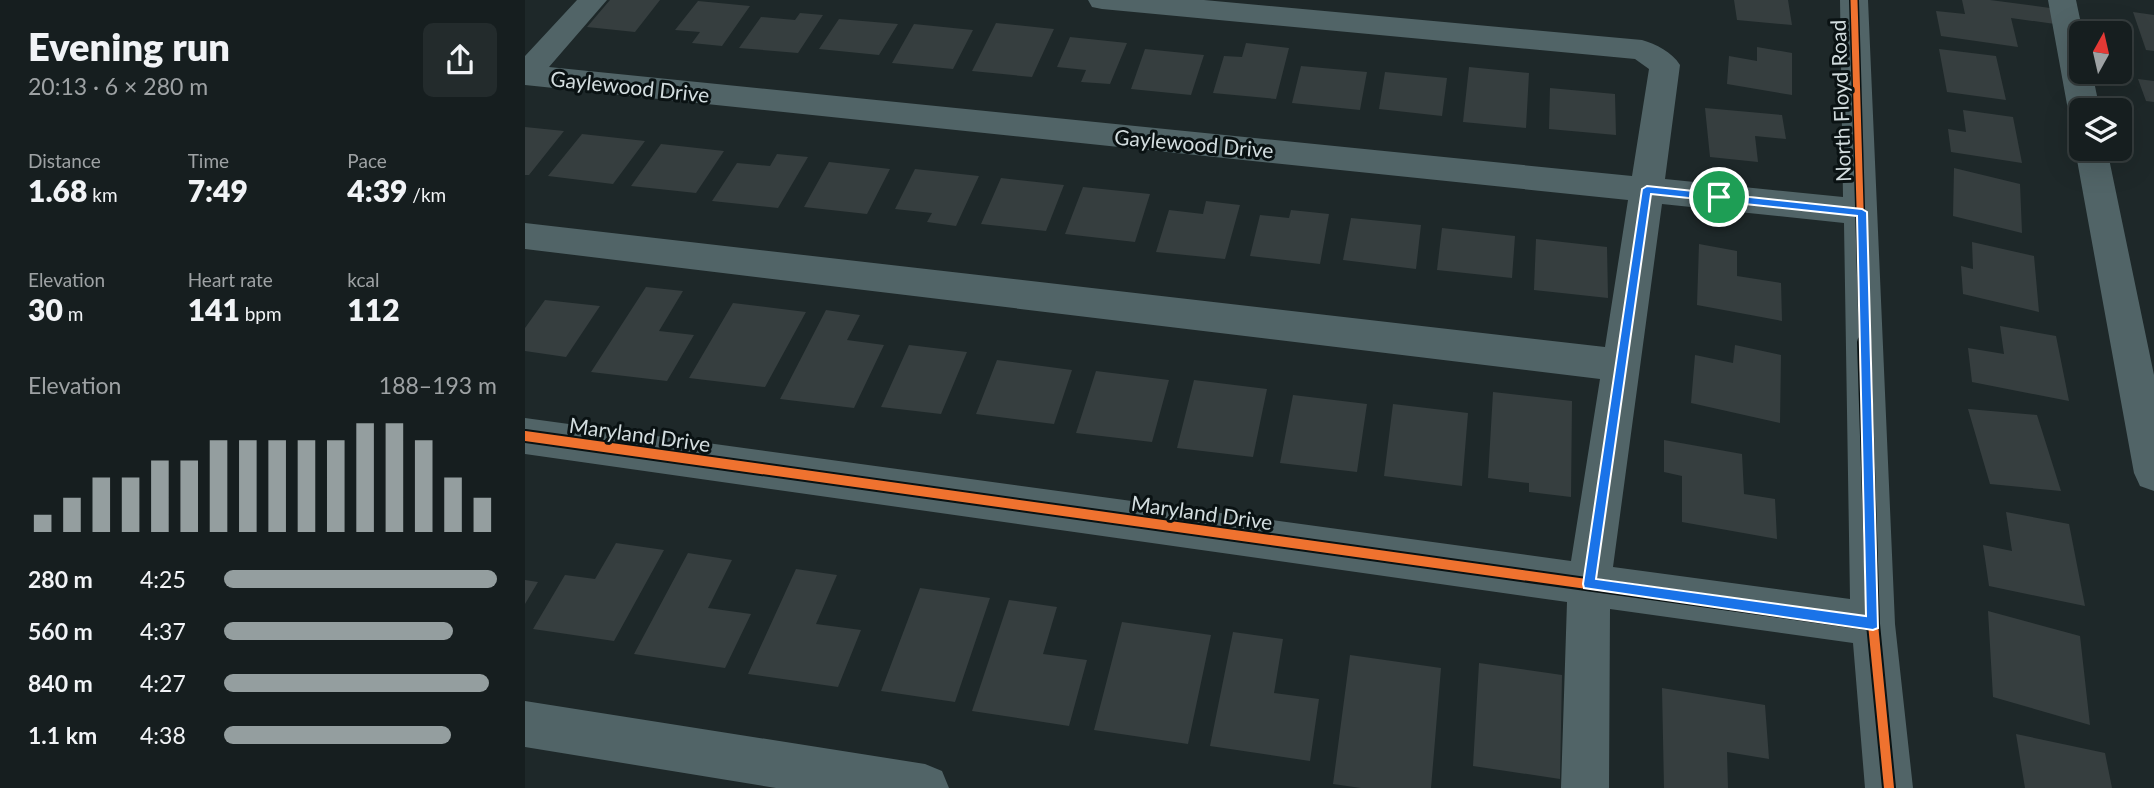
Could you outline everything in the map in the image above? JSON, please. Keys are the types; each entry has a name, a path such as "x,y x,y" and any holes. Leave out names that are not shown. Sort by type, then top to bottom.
{"street":[{"path":"525,75 593,0"},
{"path":"1102,0 1642,50 1665,65 1589,584 1585,788"},
{"name":"North Floyd Road","path":"1854,0 1873,624 1879,709 1889,788"},
{"path":"2062,0 2082,98"},
{"name":"Gaylewood Drive","path":"525,75 1862,212"},
{"path":"2093,161 2154,473"},
{"path":"525,236 1621,365"},
{"name":"Maryland Drive","path":"525,436 1873,624"},
{"path":"525,724 925,788"}],"building":[{"path":"610,0 660,0 635,32 587,27"},
{"path":"1734,0 1788,0 1792,25 1737,20"},
{"path":"1962,0 1990,0 2050,8 2055,24 2011,18 2018,47 1941,36 1936,11 1965,14"},
{"path":"698,1 750,6 722,46 692,43 700,32 675,30"},
{"path":"2133,12 2154,15 2154,51 2146,50"},
{"path":"800,13 823,15 798,53 739,48 761,17 795,20"},
{"path":"839,19 898,24 879,55 819,49"},
{"path":"996,23 1054,29 1032,77 972,71"},
{"path":"914,24 973,30 953,69 892,63"},
{"path":"1070,37 1127,43 1110,84 1081,82 1086,70 1057,67"},
{"path":"1246,43 1289,48 1276,99 1213,93 1224,56 1242,57"},
{"path":"1757,47 1792,53 1792,95 1727,84 1729,56 1757,61"},
{"path":"1145,49 1204,55 1191,95 1131,89"},
{"path":"1939,49 1996,56 2006,100 1947,92"},
{"path":"1301,66 1367,72 1360,110 1292,103"},
{"path":"1469,67 1529,73 1526,128 1463,122"},
{"path":"1385,72 1447,78 1442,116 1379,109"},
{"path":"2138,79 2154,81 2154,102 2146,101"},
{"path":"1550,88 1615,94 1616,135 1549,129"},
{"path":"1705,108 1782,115 1786,139 1755,136 1758,162 1710,157"},
{"path":"1963,110 2013,117 2022,163 1951,152 1948,129 1966,132"},
{"path":"525,127 564,131 529,175 525,175"},
{"path":"582,134 645,141 613,184 548,176"},
{"path":"661,144 724,151 696,193 631,186"},
{"path":"777,154 808,157 778,208 712,201 737,163 770,166"},
{"path":"829,162 890,169 867,214 804,207"},
{"path":"1954,168 2020,184 2022,233 1953,216"},
{"path":"915,169 979,176 956,226 927,222 932,213 895,209"},
{"path":"1001,178 1064,185 1046,231 981,224"},
{"path":"1083,187 1150,194 1135,242 1065,234"},
{"path":"1206,201 1240,205 1225,259 1156,252 1169,210 1203,214"},
{"path":"1291,210 1329,214 1320,264 1250,256 1260,215 1289,218"},
{"path":"1351,218 1421,225 1416,269 1343,260"},
{"path":"1442,228 1515,236 1512,278 1437,270"},
{"path":"1536,239 1607,247 1608,298 1534,290"},
{"path":"1972,242 2034,256 2039,312 1963,294 1961,266 1973,269"},
{"path":"1699,244 1737,251 1737,276 1781,283 1782,321 1697,305"},
{"path":"646,287 683,291 659,331 694,335 667,381 591,372"},
{"path":"545,300 600,306 566,357 525,351 525,328"},
{"path":"733,303 806,312 765,387 689,378"},
{"path":"826,310 860,315 847,340 884,345 854,408 780,399"},
{"path":"2000,326 2056,336 2069,401 1972,382 1968,348 2004,354"},
{"path":"909,345 967,352 941,414 881,407"},
{"path":"1735,345 1781,355 1780,423 1691,403 1695,355 1733,363"},
{"path":"997,360 1072,370 1054,424 976,414"},
{"path":"1096,371 1169,380 1152,442 1076,433"},
{"path":"1194,380 1267,389 1253,457 1177,448"},
{"path":"1493,392 1572,401 1571,497 1529,492 1529,483 1488,478"},
{"path":"1293,395 1367,404 1357,472 1280,463"},
{"path":"1393,404 1468,413 1462,486 1384,476"},
{"path":"1968,409 2037,415 2061,491 1990,484"},
{"path":"1664,440 1742,454 1744,494 1775,499 1777,539 1682,522 1682,476 1664,472"},
{"path":"2006,512 2069,524 2085,606 1989,586 1983,545 2012,551"},
{"path":"616,543 664,550 614,641 533,629 565,575 595,579"},
{"path":"688,553 732,560 708,608 751,614 725,668 634,654"},
{"path":"796,569 837,575 816,624 861,630 838,687 748,674"},
{"path":"525,580 538,582 525,604"},
{"path":"920,588 990,598 955,702 881,691"},
{"path":"1009,600 1057,607 1043,654 1087,660 1069,726 972,711"},
{"path":"1988,611 2080,636 2090,725 1993,697"},
{"path":"1122,622 1211,635 1188,744 1094,730"},
{"path":"1233,632 1283,639 1274,693 1319,699 1310,761 1210,746"},
{"path":"1350,655 1441,668 1431,788 1361,788 1333,784"},
{"path":"1479,663 1562,675 1560,779 1473,766"},
{"path":"1662,688 1765,705 1769,759 1727,752 1728,788 1664,788"},
{"path":"2016,734 2105,753 2112,788 2025,788"}],"cycle path":[{"path":"1854,0 1873,624 1889,788"},
{"path":"525,436 1873,624"}],"route":[{"path":"1647,189 1719,197 1862,212 1873,624 1589,584 1647,189"}]}
